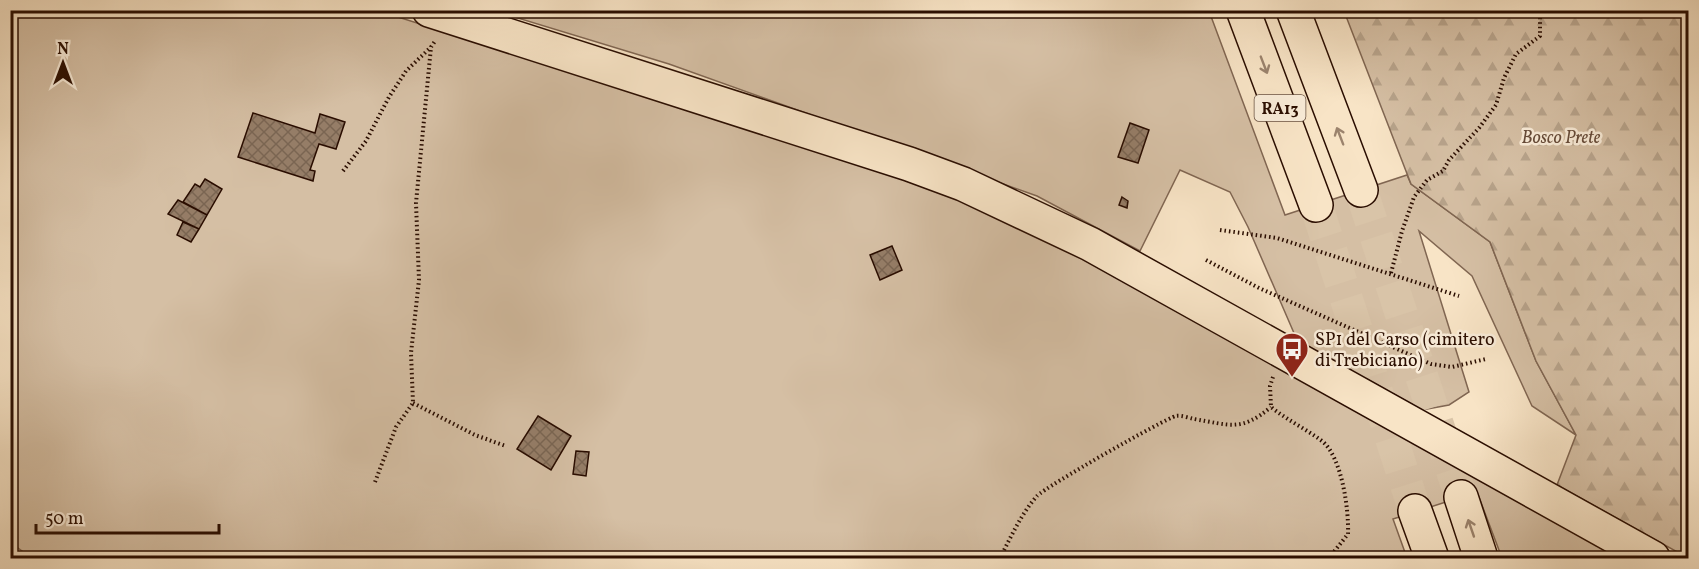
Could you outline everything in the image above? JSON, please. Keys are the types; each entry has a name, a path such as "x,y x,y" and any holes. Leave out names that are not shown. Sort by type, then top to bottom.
{"main road":[{"name":"RA13","path":"1243,10 1316,205"},
{"name":"RA13","path":"1293,10 1361,190"},
{"path":"439,14 963,184 1090,244 1653,558"},
{"path":"1461,497 1481,558"},
{"path":"1415,512 1432,558"}],"path":[{"path":"1391,273 1414,197 1427,180 1443,171 1449,160 1497,105 1504,78 1516,54 1540,36 1540,17 1550,10"},
{"path":"375,482 396,427 413,403 411,353 419,280 416,203 431,47 439,14"},
{"path":"343,171 366,141 389,96 406,71 431,47"},
{"path":"1220,230 1277,238 1459,296"},
{"path":"1206,260 1259,288 1431,364 1452,367 1486,359"},
{"path":"1282,351 1270,386 1271,407 1294,425 1323,442 1335,460 1346,497 1348,534 1329,558"},
{"path":"413,403 475,435 506,446"},
{"path":"1000,558 1017,524 1038,495 1061,477 1088,466 1176,416 1236,426 1254,422 1271,407"}],"green space":[{"path":"376,10 874,168 996,212 1111,272 1628,558 1502,558 1477,492 1393,519 1407,558 32,558 11,543 11,11"},
{"path":"495,11 1209,11 1285,215 1407,175 1411,184 1490,242 1536,361 1576,435 1532,406 1472,276 1419,231 1469,392 1449,405 1422,410 1297,340 1248,227 1230,192 1180,170 1140,251 1037,196 669,64"},
{"name":"Bosco Prete","path":"1344,11 1688,11 1688,558 1557,485 1576,435 1536,361 1490,242 1411,184"}],"building":[{"path":"253,113 315,133 320,114 345,122 336,149 319,144 310,170 315,171 313,181 238,157"},
{"path":"1130,123 1149,130 1138,163 1118,157"},
{"path":"205,179 222,189 207,215 183,202 195,184 200,187"},
{"path":"1122,197 1128,201 1127,208 1119,205"},
{"path":"178,200 207,215 199,229 168,214"},
{"path":"183,222 199,229 191,242 177,235"},
{"path":"892,246 902,270 880,280 870,255"},
{"path":"538,416 571,436 551,470 517,449"},
{"path":"576,451 589,452 586,476 573,474"}],"tunnel":[{"path":"1361,190 1461,497"},
{"path":"1316,205 1415,511"}],"place":[{"name":"SP1 del Carso (cimitero di Trebiciano)","path":"1292,378"}]}
